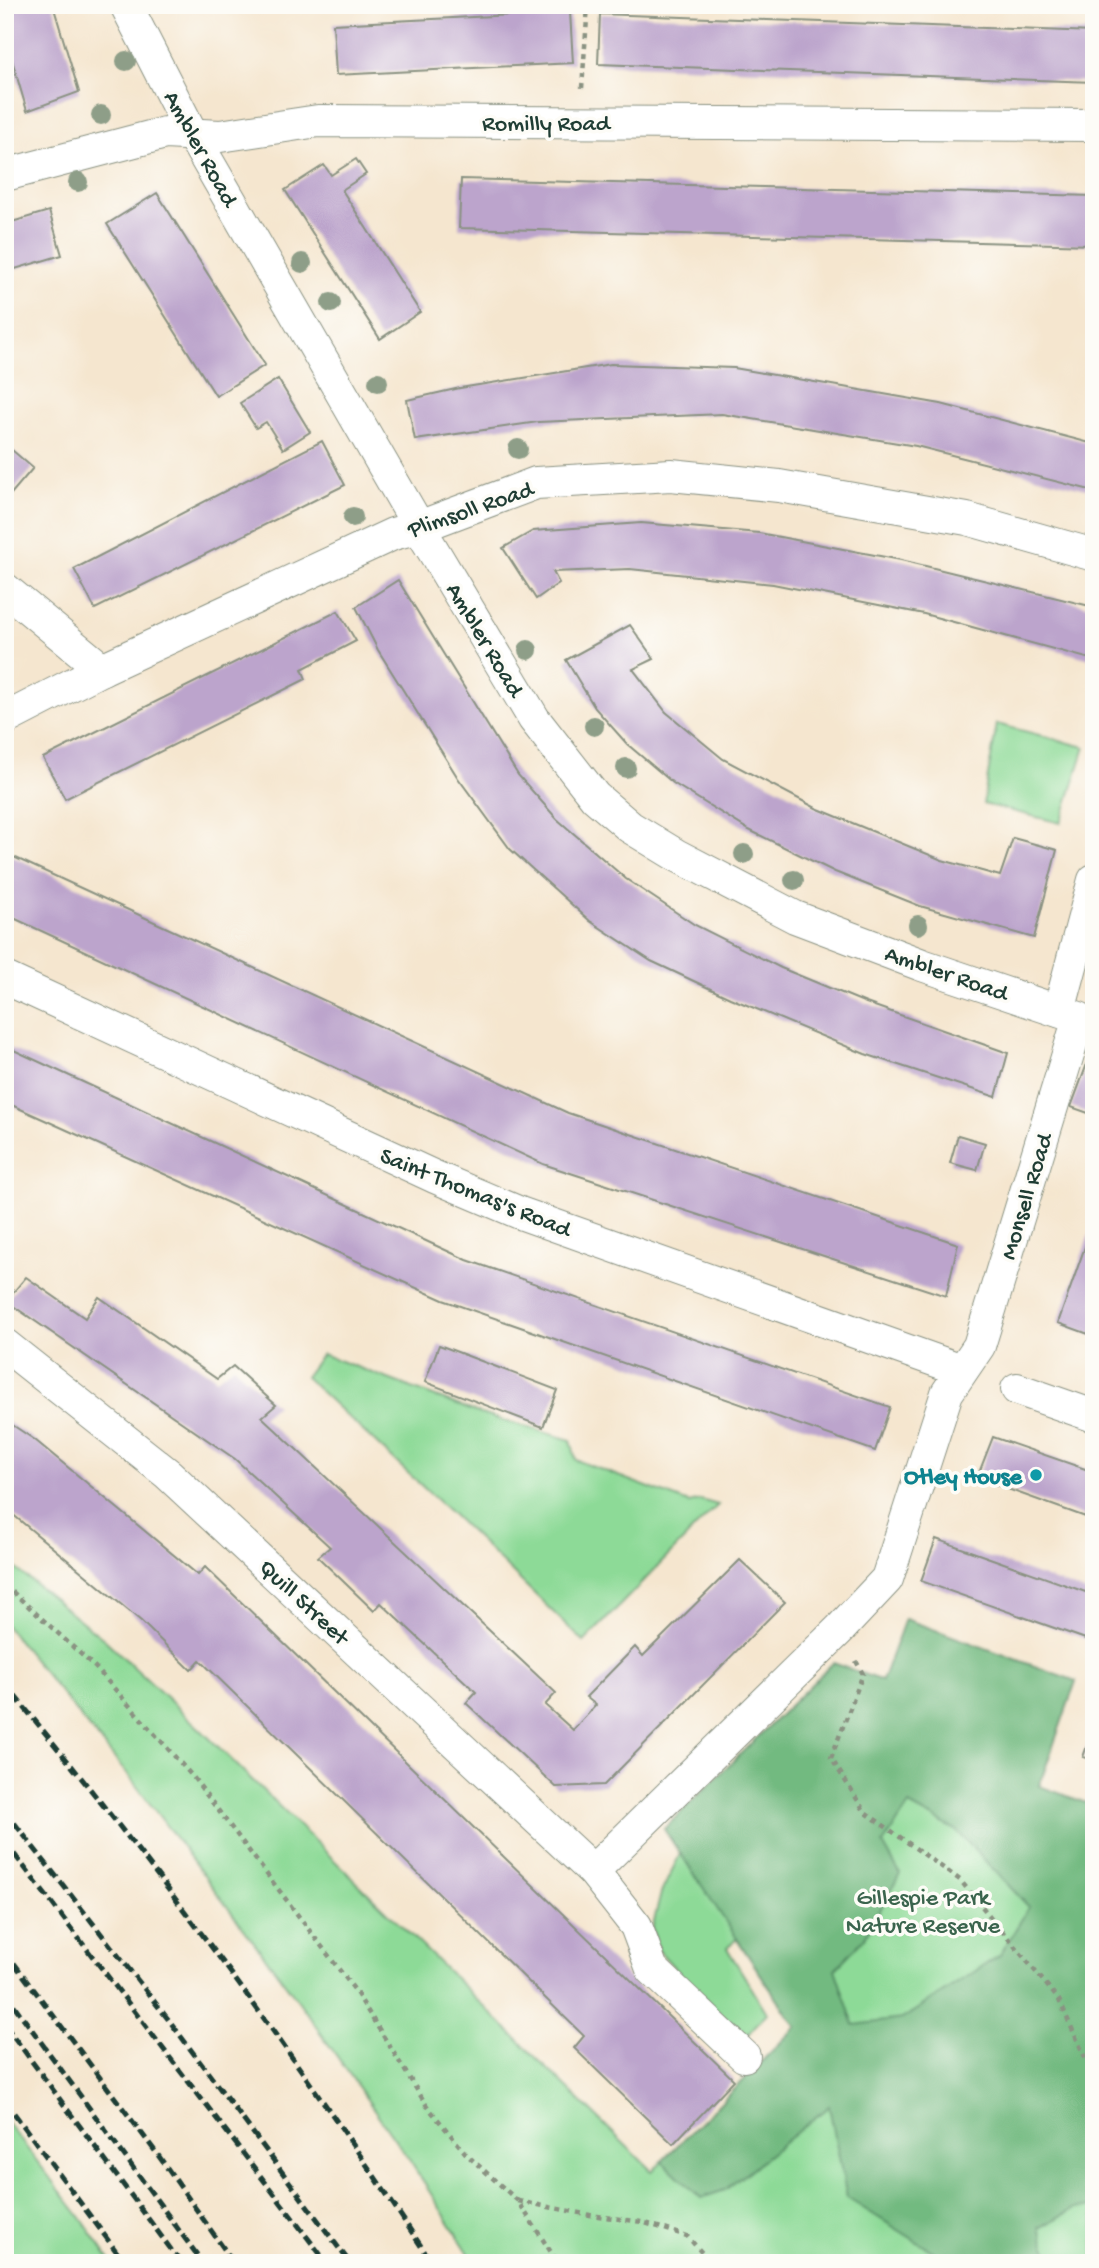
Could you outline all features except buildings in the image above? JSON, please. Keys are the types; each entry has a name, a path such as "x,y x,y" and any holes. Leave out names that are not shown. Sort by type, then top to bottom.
{"street":[{"name":"Ambler Road","path":"126,5 193,136 419,527 534,719 595,797 630,827 676,855 794,917 922,965 1069,1014"},
{"name":"Romilly Road","path":"5,175 165,133 220,136 318,121 1094,125"},
{"name":"Plimsoll Road","path":"5,719 102,669 393,534 419,527 536,483 671,475 779,486 967,519 1094,555"},
{"path":"5,589 102,669"},
{"name":"Monsell Road","path":"962,1370 979,1346 1069,1014 1094,880"},
{"name":"Saint Thomas's Road","path":"5,978 435,1177 520,1213 962,1370"},
{"name":"Quill Street","path":"5,1345 169,1474 593,1871 636,1926 652,1969 744,2056"},
{"path":"593,1871 887,1579 947,1393 962,1370"},
{"path":"1017,1389 1094,1416"}],"path":[{"path":"585,51 588,5"},
{"path":"5,1585 95,1667 193,1777 354,1989 427,2106 467,2155 518,2201 558,2263"},
{"path":"839,1629 863,1674 831,1758 865,1812 960,1880 969,1890 1059,2000 1094,2077"},
{"path":"518,2201 642,2222 687,2236 711,2263"}],"green space":[{"path":"997,724 1085,747 1061,823 983,804"},
{"path":"322,1354 481,1414 571,1440 576,1460 689,1503 701,1500 718,1505 584,1642 305,1377"},
{"name":"Gillespie Park Nature Reserve","path":"5,1560 105,1640 199,1728 652,2171 796,2027 736,1938 727,1948 767,2013 746,2036 691,1986 659,1951 652,1929 661,1893 680,1854 664,1829 833,1663 882,1681 905,1619 1076,1681 1039,1786 1094,1806 1094,2263 475,2263 410,2161 299,2002 129,1776 5,1625"},
{"path":"905,1619 1076,1681 1039,1786 1094,1806 1094,2206 1076,2208 1039,2228 1053,2263 943,2263 940,2256 847,2198 829,2106 725,2190 701,2198 662,2161 796,2027 664,1829 833,1663 882,1681","holes":["909,1805 957,1831 1029,1907 1000,1955 902,2019 854,2025 835,1969 864,1939 900,1874 883,1844"]},
{"path":"5,2120 79,2215 112,2263 5,2263"}],"railway":[{"path":"5,1684 118,1824 227,1968 332,2114 432,2263"},
{"path":"5,1811 168,2019 350,2263"},
{"path":"5,1842 327,2263"},
{"path":"5,1951 158,2155 234,2263"},
{"path":"5,1993 203,2263"},
{"path":"5,2025 181,2263"},
{"path":"5,2101 125,2263"}],"place":[{"name":"Otley House","path":"1036,1475"}]}
